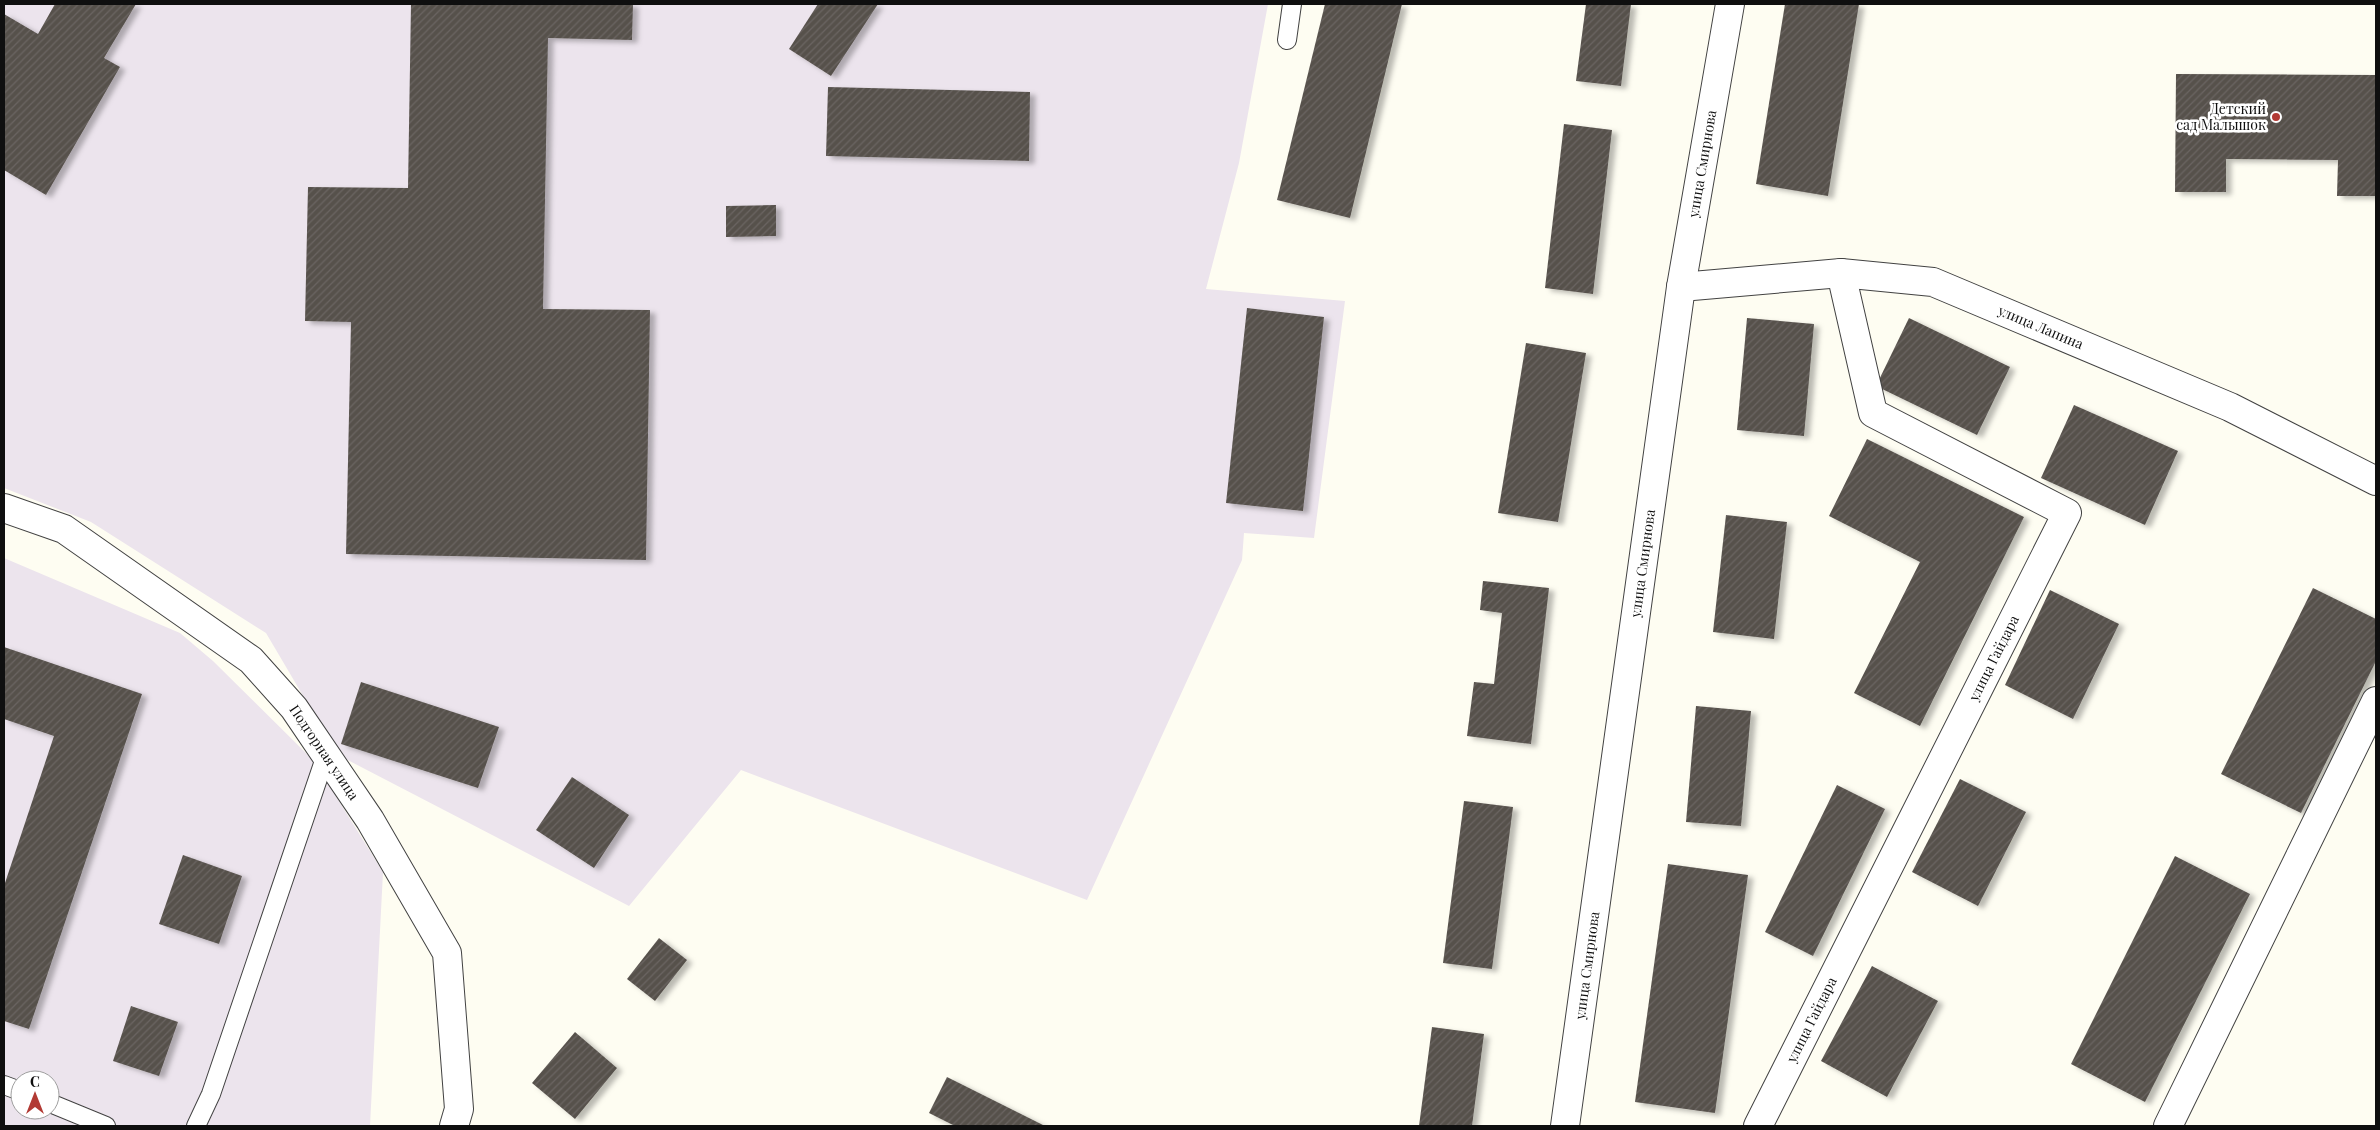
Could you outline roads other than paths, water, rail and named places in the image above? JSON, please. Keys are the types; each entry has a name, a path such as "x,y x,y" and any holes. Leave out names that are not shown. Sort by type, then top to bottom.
{"street":[{"name":"улица Смирнова","path":"1566,1126 1681,286 1730,4"},
{"name":"улица Лапина","path":"1681,286 1841,273 1933,282 2230,407 2376,481"},
{"name":"улица Гайдара","path":"1758,1126 2067,513 1873,413 1841,273"},
{"name":"Подгорная улица","path":"4,508 64,529 251,660 294,708 370,820 447,953 459,1109 454,1126"},
{"path":"2168,1126 2376,701"}],"lane":[{"path":"1287,40 1292,4"},
{"path":"196,1126 211,1094 326,755"},
{"path":"60,1107 106,1126"}],"place":[{"name":"Детский сад Малышок","path":"2276,117"}]}
